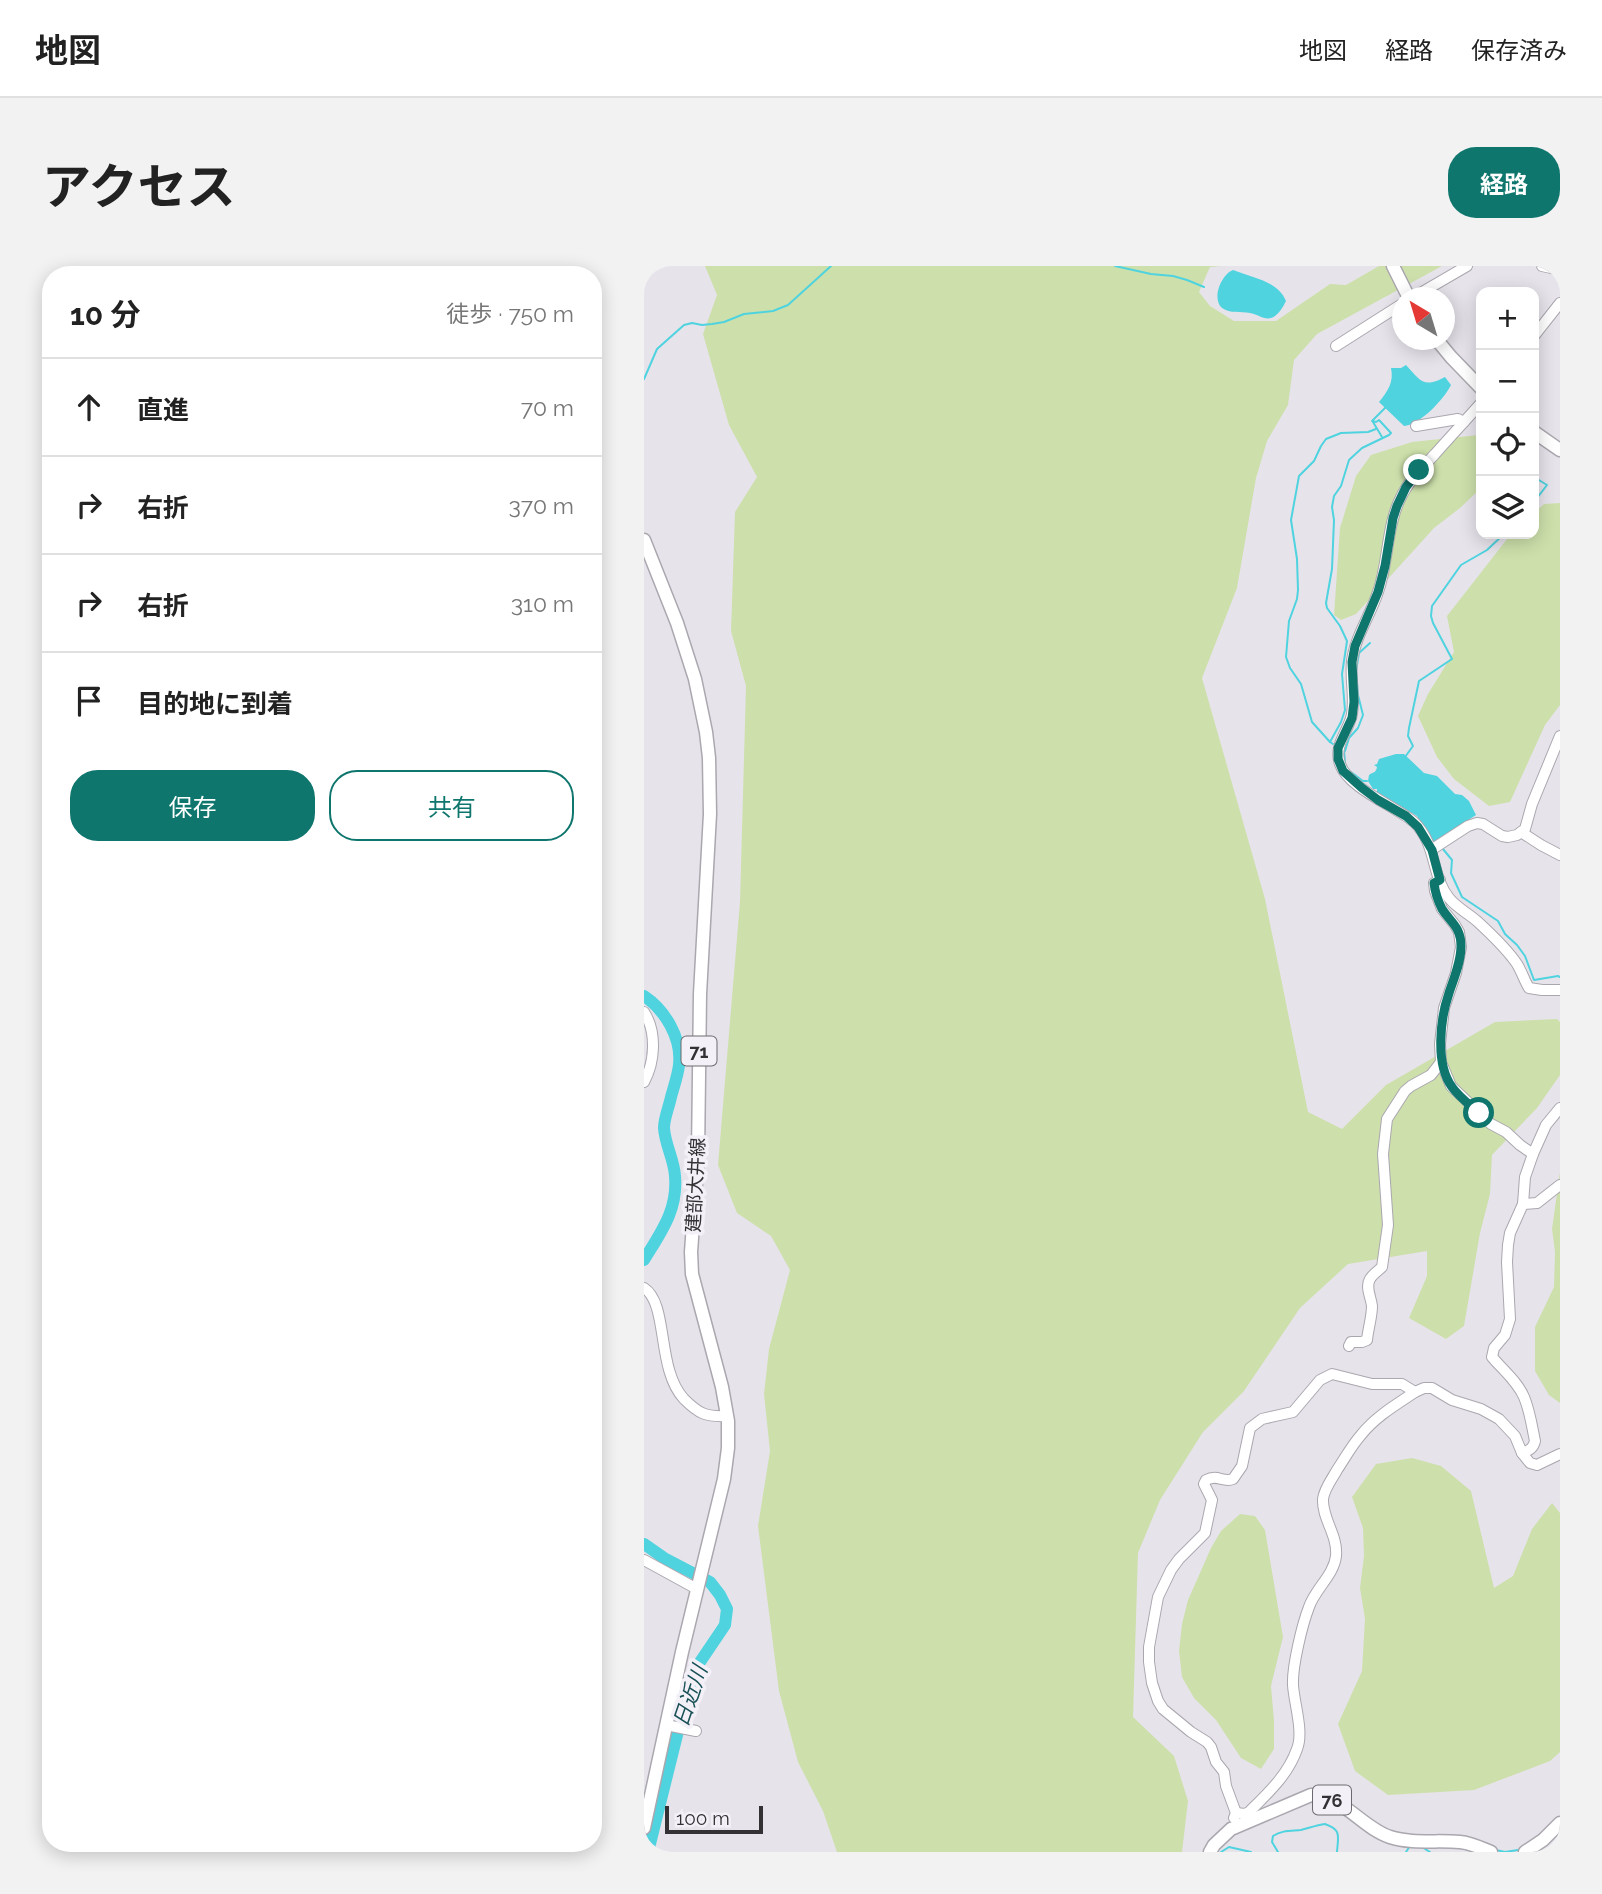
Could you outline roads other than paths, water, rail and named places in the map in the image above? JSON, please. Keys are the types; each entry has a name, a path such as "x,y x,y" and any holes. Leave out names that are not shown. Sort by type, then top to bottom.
{"main road":[{"path":"1393,266 1405,287"},
{"path":"1445,350 1476,383"},
{"path":"1539,435 1560,450"},
{"name":"建部大井線","path":"644,542 677,623 692,670 709,758 710,814 700,994 698,1156 691,1252 692,1274 722,1387 727,1416 728,1448 724,1479 697,1586 644,1828"},
{"name":"76","path":"1210,1852 1231,1829 1311,1796 1320,1795 1391,1837 1463,1843 1491,1852"},
{"path":"1525,1852 1543,1840 1560,1823"}],"street":[{"path":"1430,287 1467,266"},
{"path":"1542,266 1560,270"},
{"path":"1539,330 1560,303"},
{"path":"1336,346 1392,310"},
{"path":"1476,409 1412,479 1397,506 1378,592 1355,646 1352,662 1352,718 1338,748 1338,759 1343,771 1362,788 1412,821 1437,846 1440,880 1448,897 1476,920 1516,962 1529,988 1560,990"},
{"path":"1416,426 1458,419 1464,422"},
{"path":"1437,846 1477,823 1508,837 1525,829 1532,804 1560,736"},
{"path":"1521,832 1560,855"},
{"path":"1440,880 1434,883 1435,891 1442,909 1459,932 1461,947 1456,973 1444,1008 1441,1062 1451,1086 1491,1124 1506,1132 1533,1154"},
{"path":"644,1012 651,1027 653,1057 644,1082"},
{"path":"1349,1346 1351,1342 1367,1340 1372,1308 1369,1281 1381,1267 1388,1225 1383,1154 1387,1119 1405,1091 1431,1075 1441,1062"},
{"path":"1522,1453 1530,1450 1535,1441 1528,1411 1523,1396 1492,1357 1492,1352 1504,1335 1510,1319 1508,1245 1510,1233 1523,1204 1525,1177 1546,1125 1560,1108"},
{"path":"1523,1204 1537,1203 1560,1185"},
{"path":"644,1288 654,1297 667,1367 678,1392 694,1409 704,1415 727,1416"},
{"path":"1231,1829 1236,1813 1224,1772 1216,1762 1211,1747 1163,1709 1152,1683 1149,1662 1158,1597 1179,1559 1205,1533 1212,1500 1204,1484 1206,1480 1216,1477 1233,1479 1241,1466 1250,1428 1262,1419 1293,1412 1326,1376 1339,1375 1372,1384 1402,1384 1415,1392"},
{"path":"1236,1813 1249,1812 1277,1784 1297,1750 1299,1743 1293,1685 1294,1664 1309,1606 1334,1566 1336,1558 1337,1542 1323,1498 1360,1436 1376,1420 1415,1392 1432,1388 1499,1419 1515,1436 1522,1453 1530,1462 1537,1465 1560,1454"},
{"path":"644,1560 697,1586"},
{"path":"668,1725 696,1731"}],"water":[{"path":"1233,270 1264,281 1277,289 1286,301 1278,313 1266,318 1222,308 1218,298 1219,287 1225,276"},
{"path":"1406,365 1422,381 1438,381 1445,377 1451,385 1431,410 1417,421 1404,426 1379,402 1390,386 1391,368"},
{"path":"1404,754 1424,773 1437,776 1455,794 1462,795 1469,801 1476,815 1434,842 1417,816 1377,792 1368,781 1369,775 1376,770 1374,765 1379,759"}],"waterway":[{"path":"644,379 657,349 684,325 724,322 744,314 773,311 788,305 831,266"},
{"path":"1115,266 1173,276 1204,287"},
{"path":"1333,744 1330,742 1345,710 1342,674 1347,641 1326,603 1332,569 1332,507 1349,460 1362,448 1391,433 1379,420 1372,421 1386,407"},
{"path":"1373,422 1382,437"},
{"path":"1330,742 1312,722 1301,684 1286,657 1289,621 1298,590 1291,520 1299,476 1314,461 1326,439 1341,433 1376,429"},
{"path":"1539,480 1547,485 1539,495"},
{"path":"1405,757 1413,746 1408,736 1419,681 1452,659 1433,623 1432,606 1461,565 1487,550 1499,539"},
{"path":"1345,751 1349,738 1358,728 1363,715 1356,671 1359,653 1370,643"},
{"path":"1344,751 1345,762"},
{"path":"1351,772 1367,781"},
{"path":"1443,849 1452,860 1451,873 1462,897 1498,921 1505,934 1525,956 1534,980 1560,977"},
{"name":"日近川","path":"644,996 665,1017 675,1035 679,1055 678,1073 664,1128 674,1170 674,1200 667,1220 644,1260"},
{"name":"日近川","path":"644,1544 664,1558 710,1582 727,1609 725,1625 698,1665 682,1715 648,1852"},
{"path":"1278,1852 1272,1842 1273,1836 1325,1824 1337,1831 1337,1852"},
{"path":"1406,1852 1410,1846"},
{"path":"1221,1852 1229,1847 1251,1852"},
{"path":"1422,1847 1430,1852"},
{"path":"1496,1850 1518,1850"}]}
